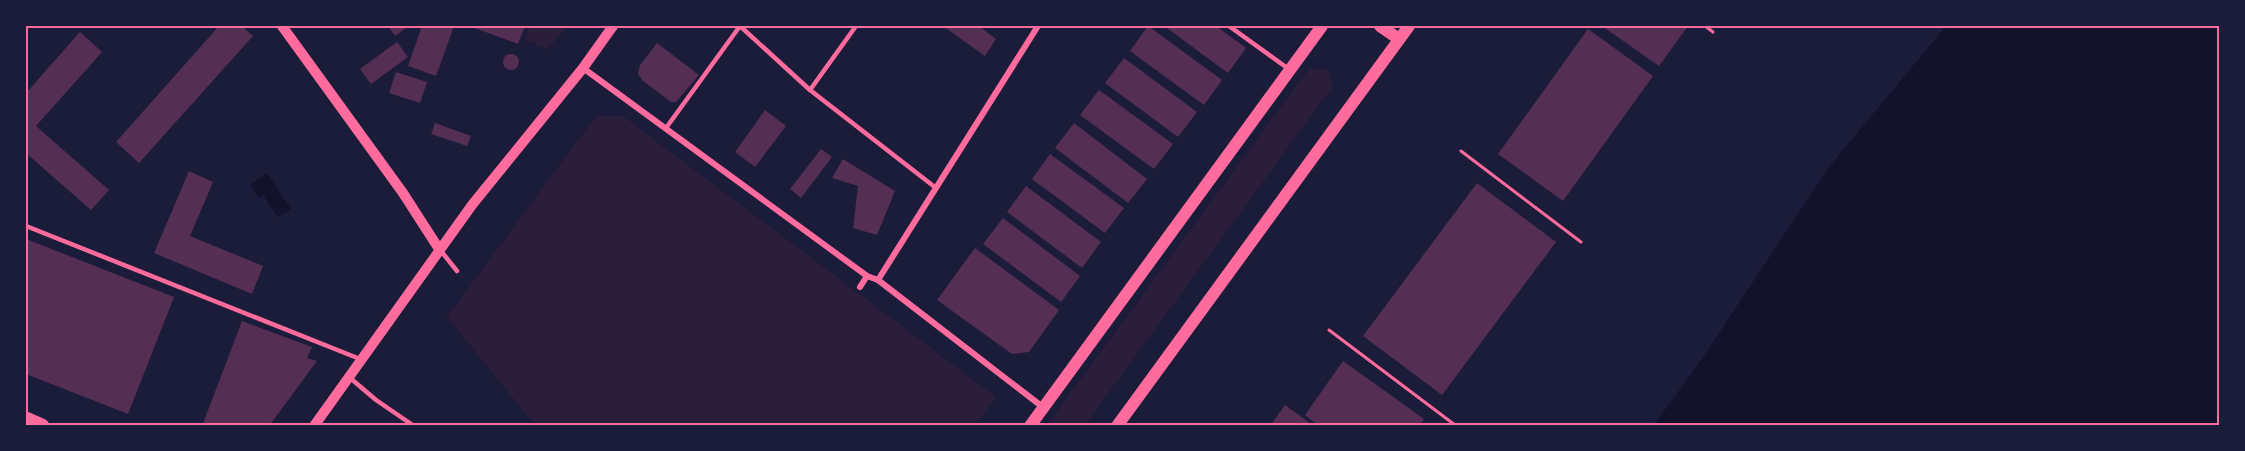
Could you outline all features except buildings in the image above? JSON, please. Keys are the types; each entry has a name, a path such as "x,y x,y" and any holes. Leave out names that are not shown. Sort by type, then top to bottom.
{"main road":[{"path":"1030,426 1322,26"},
{"path":"1380,26 1399,39"},
{"path":"1117,426 1409,26"},
{"path":"26,419 42,426"}],"street":[{"path":"282,26 403,193 440,249"},
{"path":"314,426 472,205 613,26"},
{"path":"878,280 1038,26"},
{"path":"582,68 867,276 878,280 1044,408"},
{"path":"860,287 867,276"}],"lane":[{"path":"666,128 740,26 810,90 936,188"},
{"path":"810,90 856,26"},
{"path":"1229,26 1290,70"},
{"path":"26,226 363,360"},
{"path":"440,249 458,272"},
{"path":"349,377 376,400 414,426"}],"path":[{"path":"1705,26 1713,32"},
{"path":"1461,151 1581,242"},
{"path":"1329,330 1455,425"}],"shaded area":[{"path":"530,26 567,26 548,49 525,40"},
{"path":"1946,26 2219,26 2219,425 1654,425 1704,356 1829,167"},
{"path":"1309,69 1327,69 1333,86 1085,425 1047,425"},
{"path":"596,116 623,116 996,397 975,425 535,425 447,317"},
{"path":"267,173 291,209 278,217 263,195 259,198 250,185"}]}
